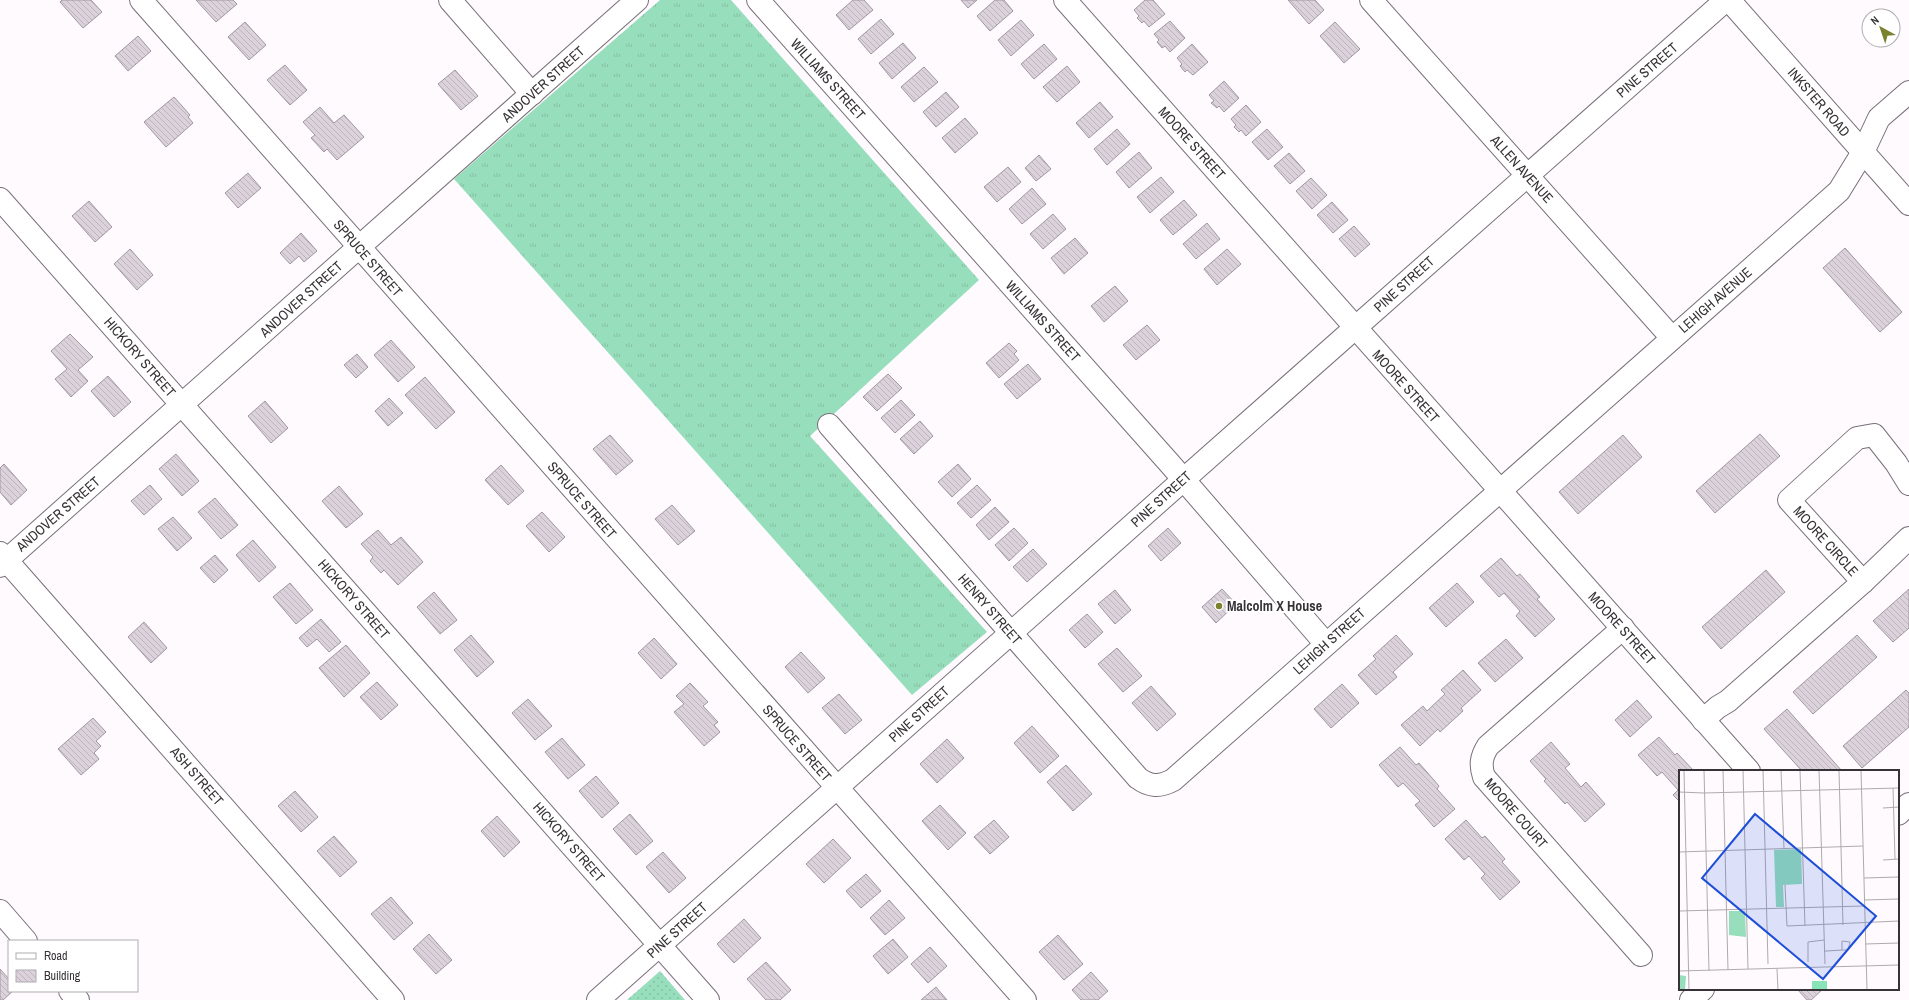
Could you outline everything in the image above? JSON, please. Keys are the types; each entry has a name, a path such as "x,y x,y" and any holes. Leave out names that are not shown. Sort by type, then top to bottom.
{"street":[{"name":"SPRUCE STREET","path":"140,0 1025,1000"},
{"path":"450,0 532,94"},
{"name":"ANDOVER STREET","path":"2,559 182,405 637,0"},
{"name":"WILLIAMS STREET","path":"758,0 1184,479 1326,644"},
{"name":"MOORE STREET","path":"1065,0 1748,770"},
{"name":"ALLEN AVENUE","path":"1371,0 1672,338"},
{"name":"PINE STREET","path":"598,1000 1527,175 1728,0"},
{"name":"INKSTER ROAD","path":"1728,0 1909,204"},
{"name":"LEHIGH AVENUE","path":"1499,490 1839,191 1863,152 1879,118 1909,92"},
{"name":"HICKORY STREET","path":"0,199 708,1000"},
{"name":"HENRY STREET","path":"829,425 1138,778 1147,784 1156,786"},
{"name":"MOORE CIRCLE","path":"1863,582 1789,500 1857,438 1874,435 1896,463 1909,484"},
{"name":"LEHIGH STREET","path":"1156,786 1165,785 1173,780 1499,490"},
{"name":"MOORE CIRCLE","path":"1703,720 1728,701 1863,582 1909,538"},
{"name":"ASH STREET","path":"2,559 393,1000"},
{"name":"MOORE COURT","path":"1623,628 1488,746 1482,757 1481,768 1484,777 1641,955"},
{"path":"1899,813 1909,804"},
{"path":"0,911 25,940"},
{"path":"1691,1000 1702,990"},
{"path":"71,992 78,1000"}],"green space":[{"path":"660,0 731,0 979,280 810,436 987,632 912,695 454,179"},
{"path":"660,971 685,1000 627,1000"}],"building":[{"path":"62,0 91,0 102,12 83,28 60,2"},
{"path":"196,0 233,0 237,4 216,22"},
{"path":"853,0 864,0 873,10 849,30 836,15"},
{"path":"961,0 977,0 968,8"},
{"path":"995,0 1004,0 1013,11 990,31 977,16"},
{"path":"1145,0 1153,0 1165,14 1149,27 1144,21 1142,23 1137,18 1139,16 1134,10"},
{"path":"1288,0 1315,0 1324,10 1309,24"},
{"path":"881,19 894,34 871,54 858,39"},
{"path":"1021,20 1034,35 1011,56 998,40"},
{"path":"1170,21 1185,38 1170,52 1165,46 1162,48 1157,42 1159,40 1154,34"},
{"path":"245,22 266,45 249,60 228,37"},
{"path":"1335,22 1360,49 1344,63 1320,36"},
{"path":"138,36 151,51 128,71 115,56"},
{"path":"903,43 916,58 892,79 879,63"},
{"path":"1044,44 1057,59 1034,79 1021,64"},
{"path":"1192,44 1208,62 1193,75 1187,70 1185,72 1180,66 1182,64 1177,58"},
{"path":"285,65 307,90 290,105 267,80"},
{"path":"1067,66 1080,82 1057,102 1043,87"},
{"path":"924,67 938,82 914,102 901,87"},
{"path":"455,70 478,96 461,110 438,84"},
{"path":"1224,81 1239,98 1224,112 1219,106 1217,108 1211,103 1214,101 1209,95"},
{"path":"946,92 959,107 936,127 923,112"},
{"path":"174,97 190,115 188,117 193,123 166,147 144,122"},
{"path":"1100,102 1113,117 1089,138 1076,123"},
{"path":"1246,105 1261,122 1246,136 1241,130 1239,132 1234,127 1236,125 1231,119"},
{"path":"320,107 334,123 344,115 364,137 337,160 327,149 324,152 311,138 315,135 303,122"},
{"path":"965,118 978,133 955,153 942,138"},
{"path":"1117,129 1130,144 1107,165 1094,149"},
{"path":"1267,129 1283,147 1268,160 1252,142"},
{"path":"1139,152 1152,168 1129,188 1116,172"},
{"path":"1289,153 1305,171 1290,184 1274,166"},
{"path":"1039,155 1051,169 1036,181 1025,168"},
{"path":"1008,167 1021,182 997,202 984,187"},
{"path":"248,173 261,188 238,208 225,193"},
{"path":"1161,177 1174,192 1150,213 1137,197"},
{"path":"1311,178 1327,195 1312,209 1296,191"},
{"path":"1032,188 1046,204 1022,224 1009,209"},
{"path":"1184,200 1197,215 1173,235 1160,220"},
{"path":"89,201 112,227 95,242 72,216"},
{"path":"1332,202 1348,220 1333,233 1317,215"},
{"path":"1053,214 1066,229 1043,249 1030,234"},
{"path":"1207,223 1220,239 1196,259 1183,244"},
{"path":"1354,226 1370,244 1355,257 1339,239"},
{"path":"301,233 317,251 304,262 299,256 290,264 280,253"},
{"path":"1075,238 1088,253 1064,274 1051,258"},
{"path":"1845,248 1902,312 1880,332 1823,268"},
{"path":"130,249 153,275 137,290 114,264"},
{"path":"1227,249 1241,264 1217,285 1204,269"},
{"path":"1115,286 1128,301 1104,322 1091,306"},
{"path":"1147,325 1160,340 1136,360 1123,345"},
{"path":"70,334 93,357 78,370 88,381 71,397 55,379 67,369 51,351"},
{"path":"391,340 415,367 398,382 374,355"},
{"path":"1009,343 1017,351 1014,354 1019,360 999,378 986,363"},
{"path":"357,354 368,367 356,378 344,365"},
{"path":"1028,364 1041,379 1017,399 1004,384"},
{"path":"888,374 902,388 877,411 863,397"},
{"path":"108,376 131,402 114,417 91,391"},
{"path":"425,377 455,412 436,429 405,395"},
{"path":"389,398 403,413 388,426 375,411"},
{"path":"901,400 915,415 895,433 881,418"},
{"path":"265,401 288,428 271,443 248,416"},
{"path":"920,421 933,436 914,454 900,439"},
{"path":"1760,434 1780,456 1715,513 1696,491"},
{"path":"610,435 633,461 616,475 593,449"},
{"path":"1623,435 1642,457 1578,514 1559,492"},
{"path":"176,454 199,481 182,496 159,469"},
{"path":"4,464 27,490 11,505 0,492 0,468"},
{"path":"958,464 971,479 952,497 938,482"},
{"path":"501,465 524,491 508,505 485,480"},
{"path":"150,485 162,499 144,515 131,501"},
{"path":"977,485 991,500 971,518 957,503"},
{"path":"339,486 363,514 346,528 322,501"},
{"path":"215,498 238,525 221,539 198,512"},
{"path":"672,505 695,531 678,545 655,519"},
{"path":"995,507 1009,522 989,540 976,525"},
{"path":"542,512 565,537 549,552 526,526"},
{"path":"173,517 192,538 177,551 158,529"},
{"path":"1014,528 1028,543 1009,561 995,545"},
{"path":"1168,528 1181,543 1161,561 1148,546"},
{"path":"378,530 391,545 401,537 423,562 398,585 384,570 381,573 370,561 373,557 361,544"},
{"path":"253,540 276,567 259,582 236,555"},
{"path":"1033,549 1047,564 1027,582 1013,567"},
{"path":"215,555 228,570 214,583 200,568"},
{"path":"1501,558 1517,576 1520,574 1540,597 1537,599 1555,619 1535,637 1516,616 1520,611 1504,593 1499,597 1480,576"},
{"path":"1766,570 1785,592 1721,649 1702,627"},
{"path":"290,583 313,610 296,624 273,597"},
{"path":"1457,583 1474,602 1446,627 1429,608"},
{"name":"Malcolm X House","path":"1222,589 1236,604 1216,623 1202,607"},
{"path":"1909,589 1909,628 1893,642 1873,621"},
{"path":"1115,590 1131,610 1115,624 1098,604"},
{"path":"434,592 457,620 440,634 417,607"},
{"path":"1087,614 1103,632 1085,648 1069,630"},
{"path":"321,619 341,642 329,652 317,639 307,647 299,638"},
{"path":"144,622 167,648 151,663 128,637"},
{"path":"471,635 494,662 477,677 454,650"},
{"path":"1396,635 1413,654 1393,672 1397,677 1376,695 1358,675 1376,659 1373,656"},
{"path":"1857,635 1877,657 1813,714 1793,692"},
{"path":"654,638 677,664 661,679 638,653"},
{"path":"1506,639 1523,658 1495,682 1478,663"},
{"path":"346,645 370,673 344,697 319,668"},
{"path":"1117,648 1142,676 1123,692 1098,664"},
{"path":"801,652 825,678 808,693 785,667"},
{"path":"1463,670 1481,690 1461,708 1463,711 1440,732 1438,729 1420,746 1401,725 1423,706 1427,711 1445,694 1441,690"},
{"path":"377,682 398,705 381,720 360,697"},
{"path":"690,683 708,702 703,706 718,722 714,725 720,732 704,746 674,712 684,704 676,696"},
{"path":"1342,684 1359,703 1331,728 1314,709"},
{"path":"1151,686 1176,714 1157,731 1132,703"},
{"path":"1906,690 1909,693 1909,727 1862,768 1843,746"},
{"path":"839,694 862,720 845,734 822,708"},
{"path":"528,699 552,726 535,740 512,713"},
{"path":"1637,700 1652,717 1630,737 1615,720"},
{"path":"1787,709 1841,770 1801,770 1764,729"},
{"path":"93,718 106,732 96,741 101,746 94,753 99,759 81,775 58,749"},
{"path":"1032,726 1059,756 1040,773 1014,743"},
{"path":"1659,737 1675,755 1677,753 1693,770 1679,770 1679,801 1673,795 1678,790 1662,772 1657,776 1638,755"},
{"path":"562,738 585,765 568,779 545,752"},
{"path":"947,739 964,758 937,783 920,764"},
{"path":"1551,742 1570,764 1565,768 1581,787 1586,782 1605,804 1585,822 1567,802 1565,804 1544,781 1546,779 1530,761"},
{"path":"1400,747 1416,765 1419,763 1439,786 1437,789 1455,809 1434,827 1415,805 1420,801 1403,783 1398,787 1379,765"},
{"path":"1066,765 1092,794 1073,811 1047,782"},
{"path":"596,776 619,803 602,818 579,791"},
{"path":"295,791 318,817 301,832 278,806"},
{"path":"940,805 966,833 948,850 922,821"},
{"path":"630,814 653,841 636,855 613,829"},
{"path":"497,816 520,842 504,857 481,831"},
{"path":"994,820 1009,837 990,854 974,837"},
{"path":"1466,820 1482,838 1485,836 1505,859 1502,862 1520,882 1500,900 1481,878 1485,874 1469,856 1464,860 1445,839"},
{"path":"334,836 357,862 340,877 317,851"},
{"path":"833,839 851,858 824,883 806,864"},
{"path":"663,852 686,878 669,893 646,867"},
{"path":"866,874 881,891 861,908 846,891"},
{"path":"391,897 413,923 394,940 371,914"},
{"path":"889,900 905,918 885,935 870,918"},
{"path":"744,919 761,938 734,963 717,944"},
{"path":"429,934 452,960 436,974 413,949"},
{"path":"1058,935 1083,964 1064,980 1039,952"},
{"path":"893,939 908,957 888,974 873,956"},
{"path":"930,947 947,966 928,983 911,964"},
{"path":"766,962 791,990 780,1000 766,1000 747,979"},
{"path":"0,969 8,978 8,992 12,992 3,1000 0,1000"},
{"path":"1091,972 1108,991 1098,1000 1081,1000 1072,990"},
{"path":"936,987 947,1000 921,1000"},
{"path":"1798,990 1822,990 1811,1000 1807,1000"}],"place":[{"name":"Malcolm X House","path":"1219,606"}]}
